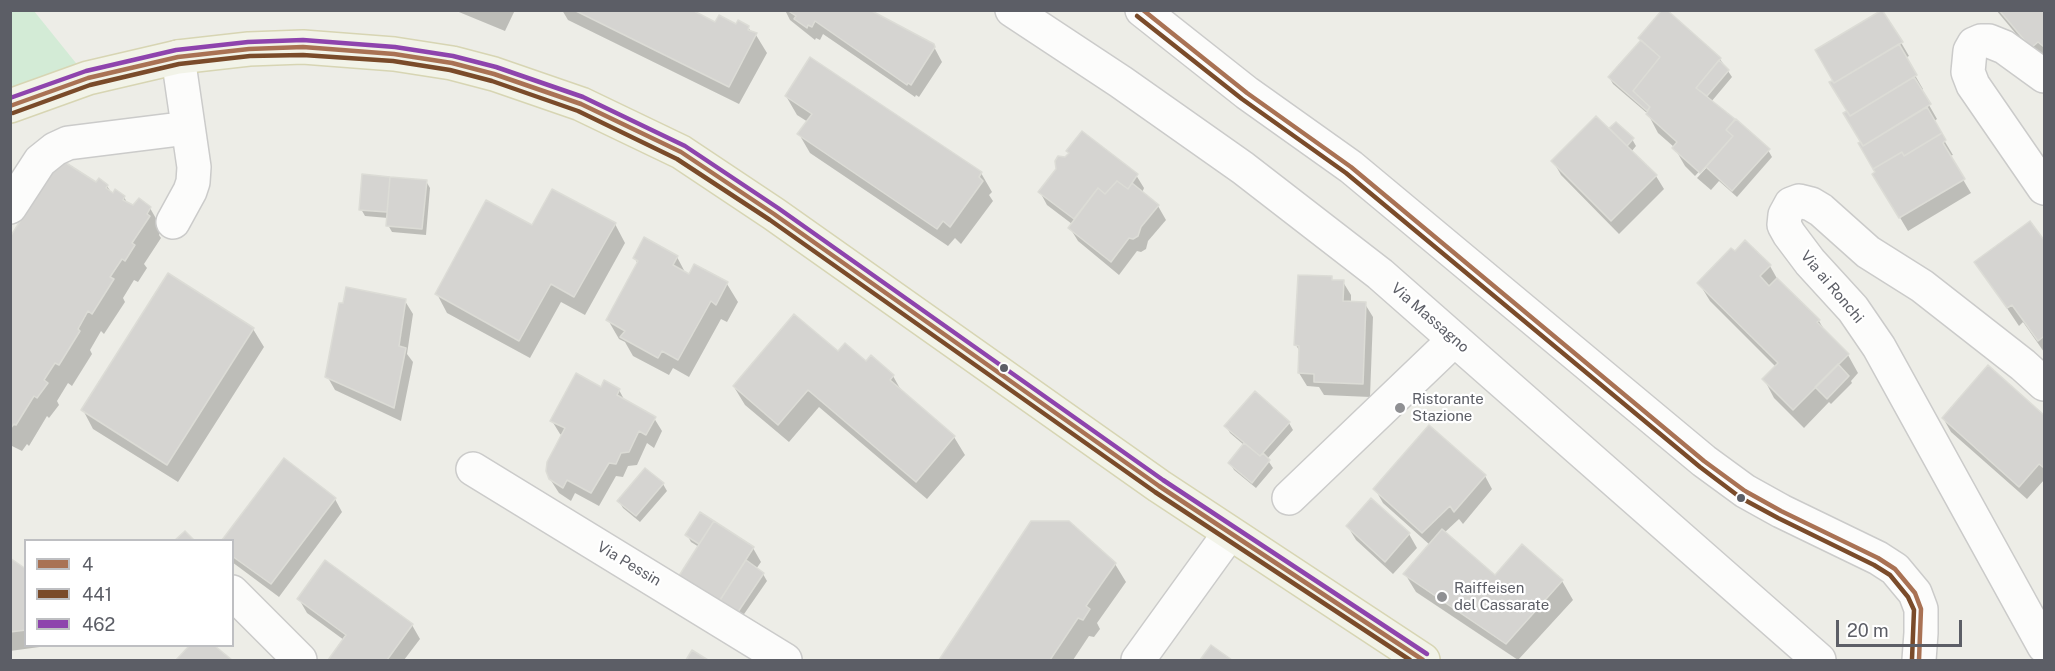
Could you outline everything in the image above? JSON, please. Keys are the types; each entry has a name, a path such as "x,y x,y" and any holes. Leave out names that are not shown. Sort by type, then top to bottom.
{"main road":[{"path":"10,106 88,78 178,57 249,49 303,47 394,54 452,63 494,74 581,104 681,152 1230,534 1423,660"}],"street":[{"name":"Via Massagno","path":"1012,10 1121,82 1243,168 1380,274 1819,660"},
{"path":"1142,10 1247,93 1351,167 1704,461 1745,491 1878,558 1895,569 1915,593 1921,609 1922,633 1918,660"},
{"path":"2044,76 2004,47 1989,41 1974,44 1970,51 1968,72 1973,85 2044,188"},
{"path":"173,222 190,191 194,167 178,57"},
{"path":"10,207 40,161 55,149 68,143 188,128"},
{"name":"Via ai Ronchi","path":"2044,384 1922,286 1868,252 1821,210 1799,201 1791,204 1785,215 1784,225 1789,234 1810,262 1853,309 1879,347 2044,646"},
{"path":"1289,498 1454,340"},
{"name":"Via Pessin","path":"473,469 785,660"},
{"path":"1138,660 1230,534"},
{"path":"234,593 300,660"}],"green space":[{"path":"10,11 34,11 88,78 11,106"}],"building":[{"path":"574,10 692,10 715,22 719,15 736,24 738,20 749,26 748,30 757,33 729,87"},
{"path":"787,10 870,10 934,44 935,47 911,85 908,83 907,85 815,21 812,27 808,25 807,28 794,19 796,16"},
{"path":"1662,10 1667,10 1721,58 1696,88 1735,119 1726,130 1733,136 1700,173 1672,148 1677,142 1646,114 1650,107 1633,91 1660,57 1638,38"},
{"path":"1882,10 1903,42 1834,83 1815,50"},
{"path":"1999,10 2044,10 2044,47 2038,42 2031,48"},
{"path":"1641,40 1660,57 1633,91 1650,107 1647,111 1608,77"},
{"path":"1899,44 1917,75 1850,116 1829,82 1834,83"},
{"path":"810,57 982,172 979,177 983,181 950,227 943,221 937,229 797,134 812,114 785,96"},
{"path":"1719,60 1729,70 1707,96 1696,88"},
{"path":"1914,77 1931,104 1863,146 1843,113 1847,111 1850,116"},
{"path":"1927,107 1942,133 1904,156 1902,152 1873,169 1858,143 1861,142 1863,146"},
{"path":"1596,116 1657,175 1611,221 1551,161"},
{"path":"1736,119 1770,149 1732,191 1706,167 1733,136 1726,130"},
{"path":"1616,122 1634,138 1627,146 1609,128"},
{"path":"1082,131 1138,174 1128,189 1117,181 1105,194 1098,188 1074,219 1038,192 1056,169 1055,161 1058,156 1065,157 1069,153 1066,151"},
{"path":"1942,133 1946,140 1943,143 1965,179 1899,218 1872,174 1875,172 1873,169 1902,152 1904,156"},
{"path":"60,159 96,182 99,178 108,185 106,188 113,193 115,189 125,196 123,200 133,205 139,198 151,207 147,214 150,216 132,243 135,245 125,261 122,259 110,277 114,279 92,314 88,311 78,329 80,331 59,365 55,363 44,380 48,383 37,398 34,396 16,425 14,424 10,429 10,237"},
{"path":"362,174 390,177 387,212 359,210"},
{"path":"390,177 427,180 422,229 386,226"},
{"path":"1117,181 1128,189 1132,183 1159,205 1141,227 1138,236 1133,239 1129,238 1111,262 1068,228 1098,188 1105,194"},
{"path":"552,189 616,223 574,297 551,284 519,341 435,294 486,200 532,225"},
{"path":"2030,221 2044,240 2044,339 2043,337 2038,341 2012,305 2007,308 1974,262"},
{"path":"644,237 678,256 673,265 689,274 694,264 728,282 716,305 711,301 678,360 662,351 658,358 620,337 625,331 606,320 638,261 633,258"},
{"path":"1745,240 1771,265 1760,276 1769,286 1777,278 1820,320 1817,322 1849,354 1793,410 1762,379 1778,363 1697,283 1731,248 1735,251"},
{"path":"168,273 254,328 167,465 81,410"},
{"path":"1298,275 1332,276 1332,280 1344,280 1343,301 1366,302 1363,384 1314,382 1314,374 1298,373 1299,346 1294,345"},
{"path":"346,287 406,299 399,346 406,348 394,408 325,377 339,303 343,303"},
{"path":"794,314 838,351 845,343 866,361 871,355 894,375 890,380 955,436 916,482 808,390 778,425 733,386"},
{"path":"1838,364 1849,376 1827,399 1815,387"},
{"path":"1988,365 2044,415 2044,468 2039,464 2019,487 1942,418"},
{"path":"576,373 601,387 604,380 620,389 617,395 656,417 646,435 639,431 629,452 621,453 616,464 609,463 591,493 567,480 563,488 549,479 546,471 547,462 565,428 550,421"},
{"path":"1255,391 1290,422 1260,456 1224,426"},
{"path":"1429,425 1486,475 1454,512 1450,506 1422,533 1373,489"},
{"path":"1244,443 1260,456 1263,453 1270,460 1252,483 1228,463"},
{"path":"284,458 336,498 271,584 234,557 234,539 223,539"},
{"path":"645,468 664,483 636,516 617,501"},
{"path":"1371,498 1410,533 1385,562 1346,526"},
{"path":"700,512 714,521 699,544 685,535"},
{"path":"714,521 754,547 715,608 675,582"},
{"path":"1031,521 1069,521 1116,563 1086,606 1090,609 1083,620 1078,618 1050,660 939,660"},
{"path":"1442,529 1495,575 1522,544 1563,580 1506,644 1403,574"},
{"path":"185,531 193,539 176,539"},
{"path":"10,558 24,568 24,630 10,632"},
{"path":"325,560 413,624 387,660 328,660 346,635 297,599"},
{"path":"746,560 764,573 738,612 720,600"},
{"path":"1211,645 1232,660 1200,660"},
{"path":"188,647 216,647 232,660 176,660"},
{"path":"692,650 708,660 686,660"}],"transit line":[{"name":"4","path":"1143,10 1247,93 1351,167 1704,461 1745,491 1878,558 1895,569 1915,593 1921,609 1919,660"},
{"name":"441","path":"1137,16 1242,99 1346,173 1700,467 1741,498 1890,575 1908,597 1914,610 1912,659"},
{"name":"462","path":"10,98 86,71 176,50 248,42 303,40 395,47 453,56 496,67 583,97 685,146 778,208 1163,480 1427,654"},
{"name":"4","path":"10,106 88,78 178,57 249,49 303,47 394,54 452,63 494,74 581,104 681,152 774,214 1159,486 1423,660"},
{"name":"441","path":"13,113 90,85 179,64 250,56 303,55 393,61 450,70 492,81 578,111 677,159 770,220 1155,492 1410,660"}],"place":[{"name":"Ristorante Stazione","path":"1400,408"},
{"name":"Raiffeisen del Cassarate","path":"1442,597"}]}
